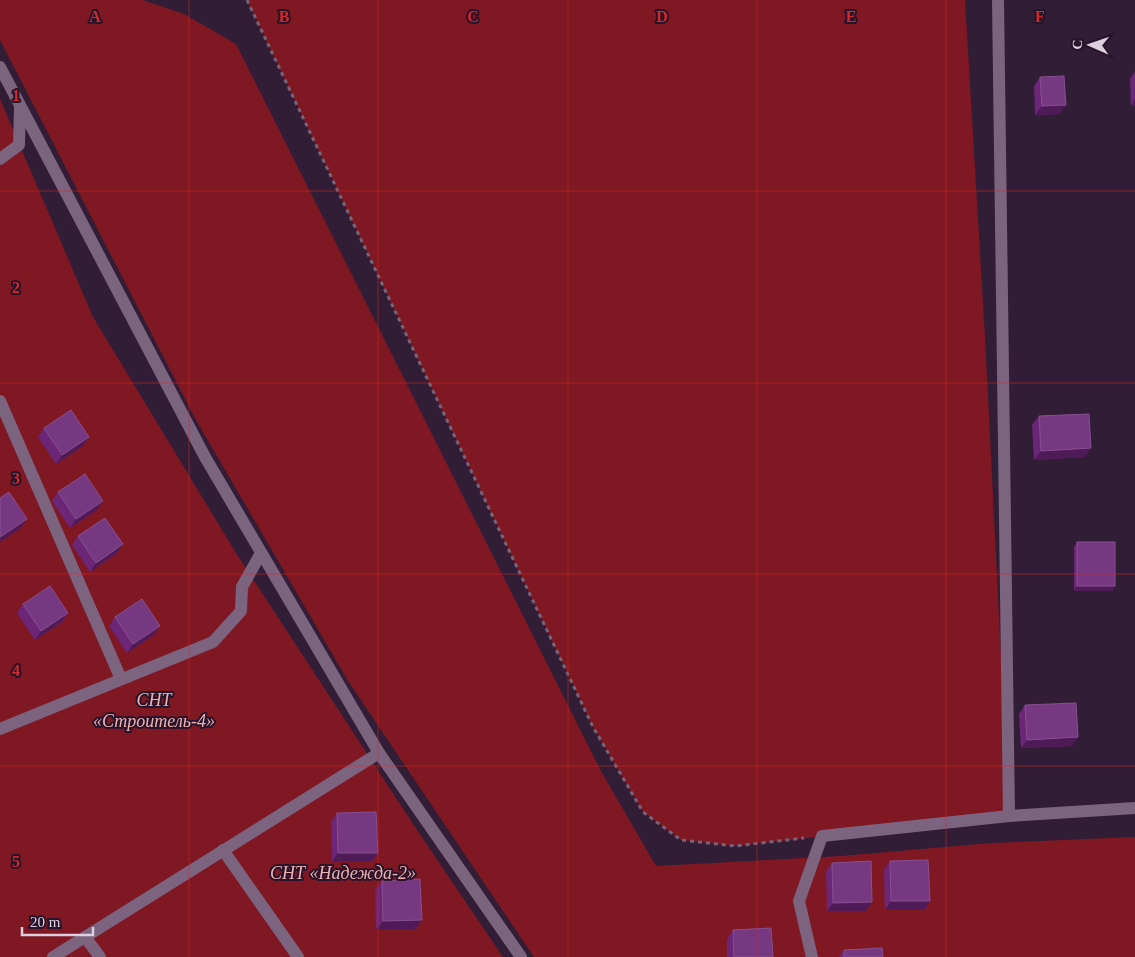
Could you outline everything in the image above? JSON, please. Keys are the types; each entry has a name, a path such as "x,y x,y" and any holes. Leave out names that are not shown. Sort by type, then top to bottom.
{"lane":[{"path":"998,0 1009,816"},
{"path":"0,67 205,457 261,553 379,753 521,957"},
{"path":"0,159 19,145 20,106"},
{"path":"0,401 121,679"},
{"path":"0,729 213,642 241,611 242,587 261,553"},
{"path":"53,957 379,753"},
{"path":"812,957 799,901 822,836 1009,816 1135,808"},
{"path":"224,850 298,957"},
{"path":"85,937 100,957"}],"path":[{"path":"247,0 593,727 643,812 681,840 734,846 822,836"}],"green space":[{"path":"0,0 143,0 184,14 236,44 601,771 656,866 841,856 991,843 1135,837 1135,957 534,957 348,681 196,420 0,40"},
{"path":"247,0 965,0 985,337 1009,816 735,846 681,840 643,812 593,727"},
{"name":"СНТ «Строитель-4»","path":"0,99 93,317 236,553 415,827 503,957 0,957"}],"building":[{"path":"1064,76 1066,105 1042,106 1040,77"},
{"path":"71,410 89,437 62,455 44,428"},
{"path":"1089,414 1091,448 1041,451 1039,416"},
{"path":"85,474 103,501 76,519 58,492"},
{"path":"9,492 27,519 0,537 0,498"},
{"path":"105,518 123,544 96,563 78,536"},
{"path":"1077,542 1115,542 1115,586 1077,586"},
{"path":"50,586 68,613 41,631 23,604"},
{"path":"142,599 160,626 133,644 115,617"},
{"path":"1076,703 1078,737 1027,740 1025,705"},
{"path":"376,812 378,853 338,853 337,813"},
{"path":"928,860 930,901 891,901 890,861"},
{"path":"871,861 872,902 833,903 832,863"},
{"path":"420,879 422,920 383,921 382,881"},
{"path":"771,928 773,957 734,957 733,930"},
{"path":"882,948 883,957 844,957 844,950"}],"park label":[{"name":"СНТ «Надежда-2»","path":"343,873"}]}
